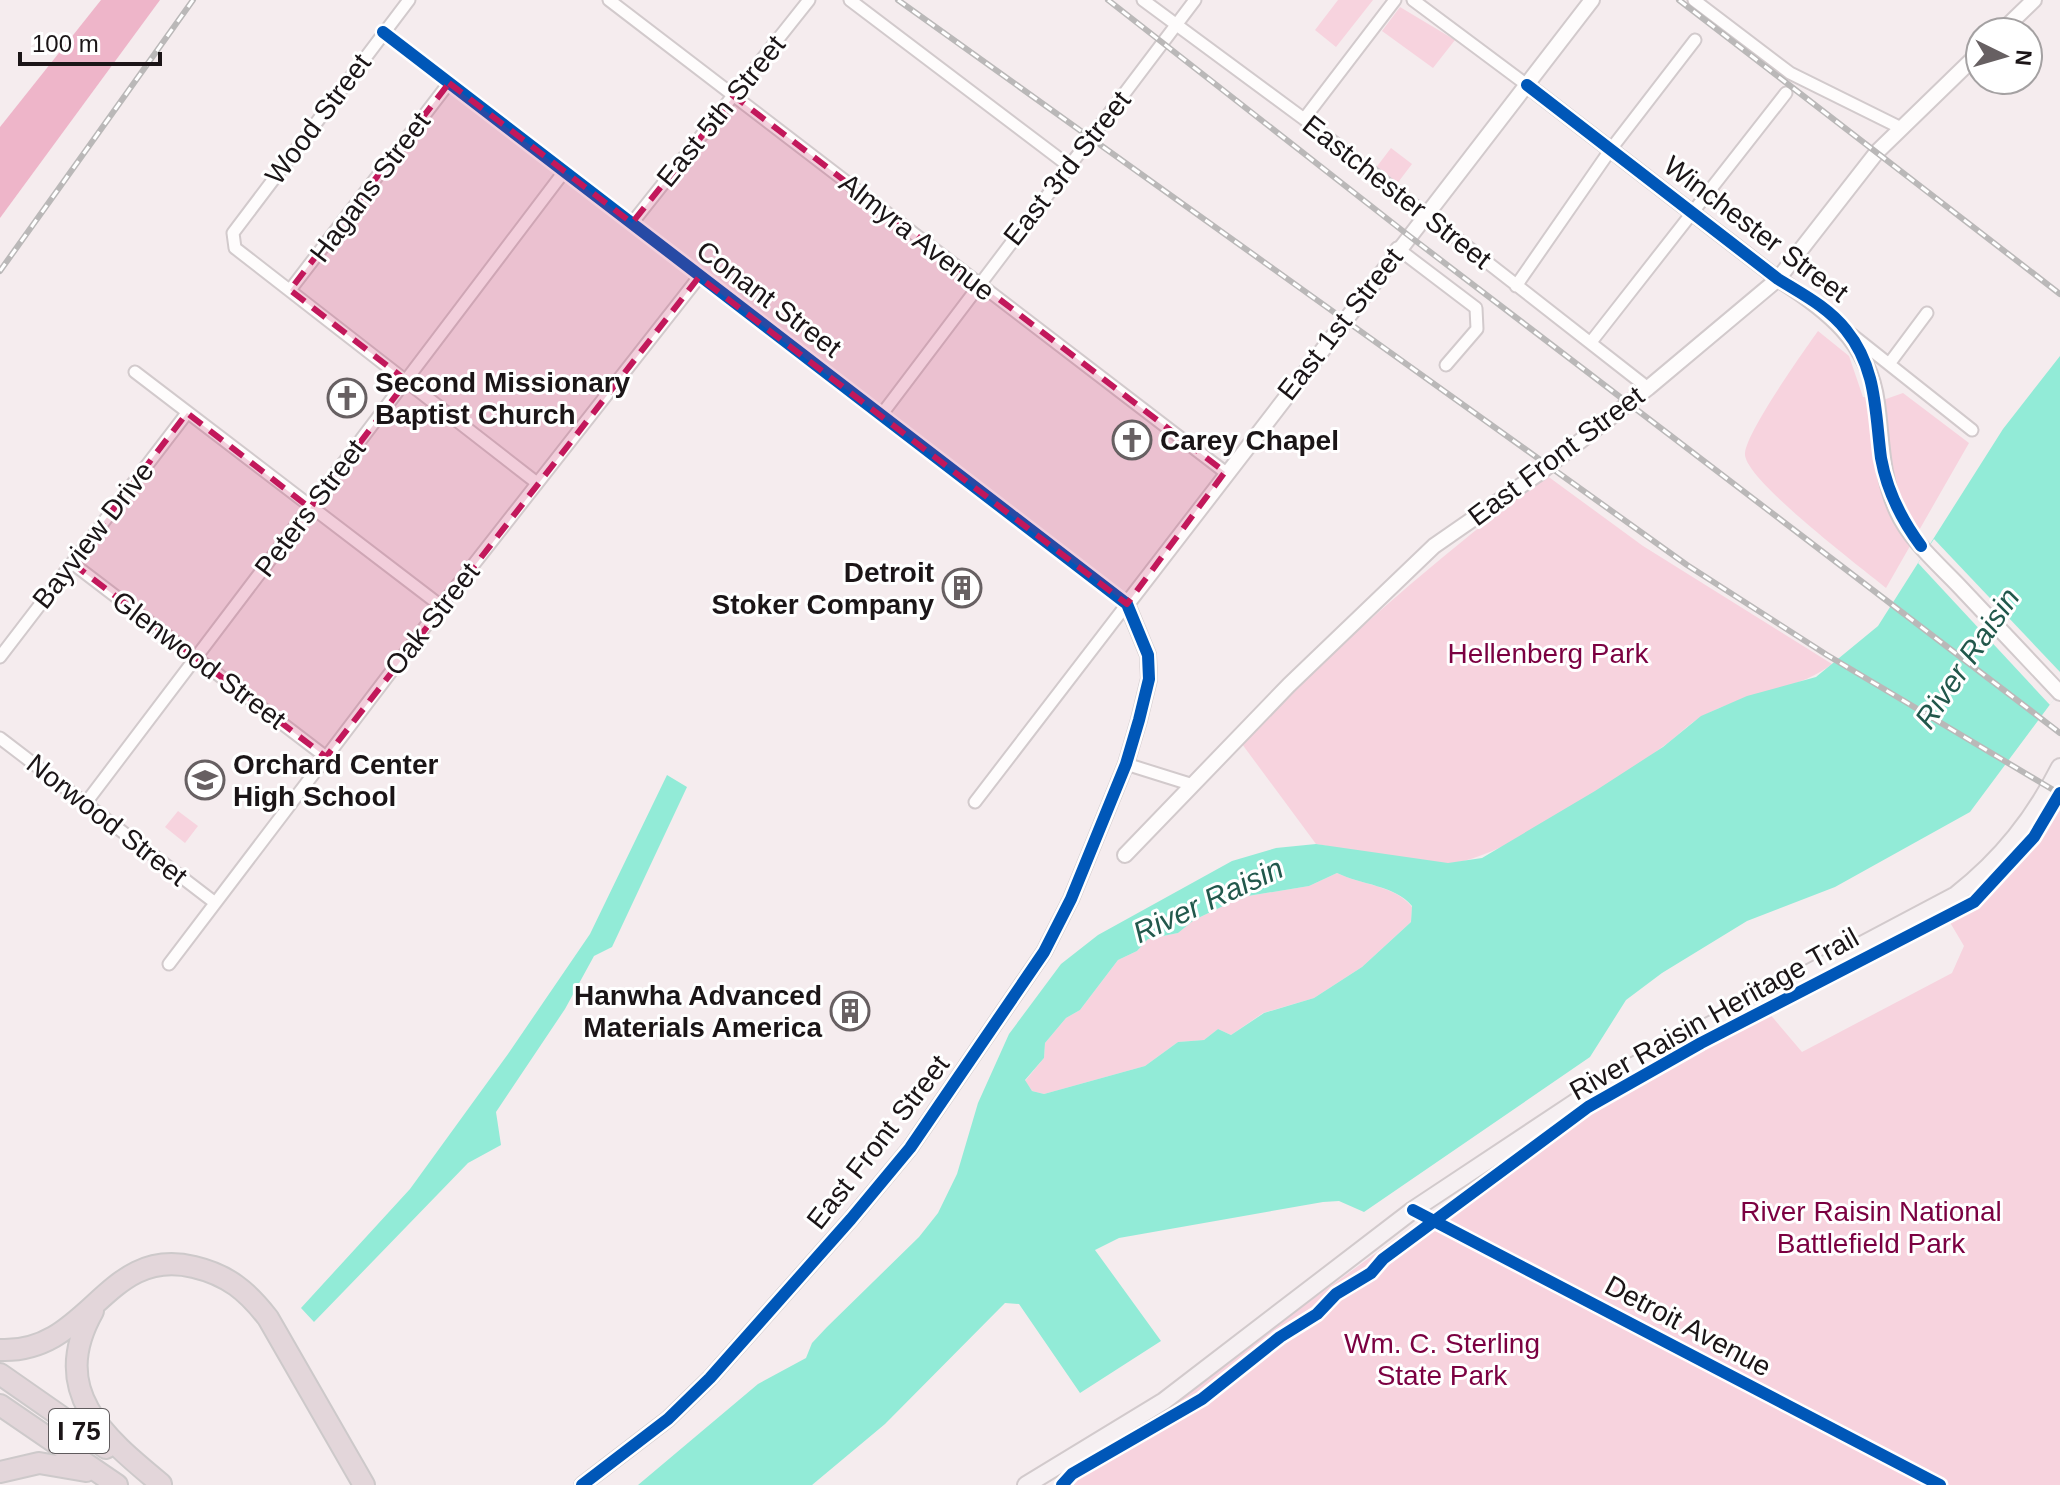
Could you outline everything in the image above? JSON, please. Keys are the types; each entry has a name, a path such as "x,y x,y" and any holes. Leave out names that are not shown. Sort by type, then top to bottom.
{"highway":[{"path":"0,1350 21,1351 51,1341 115,1284 159,1265 186,1265 232,1280 251,1295 268,1318 364,1485"},
{"path":"99,1299 81,1342 78,1374 83,1399 101,1432 162,1484"},
{"name":"I 75","path":"0,1374 162,1484"},
{"name":"I 75","path":"0,1405 115,1485"},
{"path":"0,1472 24,1465 54,1464 80,1469 115,1485"}],"main road":[{"path":"1026,1485 1164,1401 1413,1210 1618,1074 1956,895 1984,873 2018,835 2044,798 2060,767"}],"street":[{"name":"Wood Street","path":"290,290 235,248 233,233 409,0"},
{"name":"Almyra Avenue","path":"609,0 1225,472"},
{"name":"East 5th Street","path":"632,223 809,0"},
{"path":"850,0 1069,166"},
{"name":"Eastchester Street","path":"1143,0 1304,119 1648,388"},
{"name":"East 3rd Street","path":"882,414 1195,0"},
{"path":"1304,119 1395,0"},
{"name":"Winchester Street","path":"1413,0 1778,279 1822,306 1847,331 1972,430"},
{"name":"East 1st Street","path":"975,802 1397,248 1592,0"},
{"path":"1694,0 1790,73 1899,127"},
{"path":"2018,16 2034,0"},
{"name":"Conant Street","path":"383,32 1127,604"},
{"path":"1516,286 1611,149 1695,40"},
{"name":"East Front Street","path":"1125,855 1349,626 1434,546 1542,471 1648,388 1778,279 1899,127 1964,67"},
{"name":"Hagans Street","path":"290,290 449,83"},
{"path":"1591,342 1695,214 1786,93"},
{"name":"Peters Street","path":"85,804 563,173"},
{"path":"1397,248 1476,308 1477,329 1446,365"},
{"name":"Oak Street","path":"169,964 441,606 699,277"},
{"path":"290,290 537,483"},
{"path":"1889,364 1927,313"},
{"name":"Winchester Street","path":"1847,331 1871,379 1877,401 1882,460 1897,511 1921,546 2060,693"},
{"path":"135,372 441,606"},
{"name":"Bayview Drive","path":"0,657 187,413"},
{"name":"Glenwood Street","path":"72,563 326,757"},
{"name":"East Front Street","path":"582,1485 668,1419 710,1378 841,1232 910,1148 1044,952 1071,899 1126,764 1149,679 1148,655 1127,604"},
{"name":"Norwood Street","path":"0,738 214,902"},
{"path":"1126,764 1193,785"},
{"name":"Detroit Avenue","path":"1413,1210 1940,1485"}],"highlighted area":[{"path":"449,83 632,223 734,96 1225,472 1127,604 699,277 326,757 72,563 187,413 310,508 407,381 290,290"}],"green space":[{"path":"1338,0 1373,0 1336,47 1315,30"},
{"path":"1400,7 1455,40 1433,68 1382,31"},
{"path":"1391,148 1412,164 1396,185 1375,169"},
{"path":"1818,331 1849,356 1863,397 1886,399 1903,393 1969,443 1886,588 1762,482 1749,465 1745,453 1765,410"},
{"name":"Hellenberg Park","path":"1546,475 1643,546 1832,664 1803,680 1703,716 1620,777 1559,816 1497,849 1470,859 1448,863 1415,861 1316,844 1242,744 1388,604"},
{"name":"River Raisin National Battlefield Park","path":"2053,793 2060,799 2060,1485 1057,1485 1585,1101 1763,1006 1802,1052 1952,973 1964,946 1942,909 1977,887 2006,860"},
{"path":"178,811 198,826 185,843 165,827"},
{"path":"1337,873 1396,894 1412,907 1411,922 1362,967 1314,998 1263,1013 1231,1035 1218,1029 1204,1040 1178,1042 1145,1066 1044,1094 1032,1091 1025,1081 1044,1058 1045,1043 1066,1018 1080,1010 1118,960 1137,951 1148,939 1178,933 1194,920 1242,897 1309,886"}],"shaded area":[{"path":"101,0 160,0 0,218 0,127"}],"water":[{"name":"River Raisin","path":"2060,356 2060,691 1970,812 1835,887 1747,921 1662,973 1626,1000 1590,1057 1364,1212 1339,1201 1323,1202 1119,1238 1095,1250 1161,1341 1080,1393 1019,1304 1005,1303 885,1424 812,1485 638,1485 758,1384 806,1358 812,1343 919,1237 938,1213 957,1174 978,1103 1009,1034 1061,964 1098,935 1232,861 1276,848 1316,844 1448,863 1482,858 1663,747 1701,716 1747,696 1816,677 1878,626 2003,429","holes":["1337,873 1387,889 1412,906 1411,922 1362,967 1314,998 1264,1013 1231,1035 1218,1029 1204,1040 1178,1042 1145,1066 1044,1094 1032,1091 1025,1080 1044,1058 1045,1043 1066,1018 1080,1010 1118,960 1137,951 1148,939 1178,933 1194,920 1242,897 1309,886"]},
{"path":"667,775 687,787 612,947 594,956 565,1009 496,1112 501,1145 468,1163 314,1322 301,1308 410,1189 590,934"}],"pier":[{"path":"1934,539 2060,672 2060,691 2050,705 1918,563"}],"railway":[{"path":"0,271 193,0"},
{"path":"898,0 1687,565 1827,655 2060,794"},
{"path":"1108,0 1408,235 2060,733"},
{"path":"1679,0 2060,294"}],"cycle path":[{"path":"383,32 1127,604 1148,655 1149,679 1126,764 1071,899 1044,952 910,1148 851,1219 710,1378 668,1419 582,1485"},
{"path":"1527,85 1778,279 1823,308 1846,330 1869,375 1887,482 1901,515 1921,546"},
{"name":"River Raisin Heritage Trail","path":"1062,1485 1072,1474 1202,1399 1280,1337 1317,1314 1336,1294 1371,1273 1383,1259 1588,1107 1701,1043 1974,902 2034,837 2060,793"},
{"path":"1413,1210 1940,1485"}],"place":[{"name":"Second Missionary Baptist Church","path":"347,398"},
{"name":"Carey Chapel","path":"1132,440"},
{"name":"Detroit Stoker Company","path":"962,588"},
{"name":"Orchard Center High School","path":"205,780"},
{"name":"Hanwha Advanced Materials America","path":"850,1011"}],"park label":[{"name":"Wm. C. Sterling State Park","path":"1442,1359"}]}
